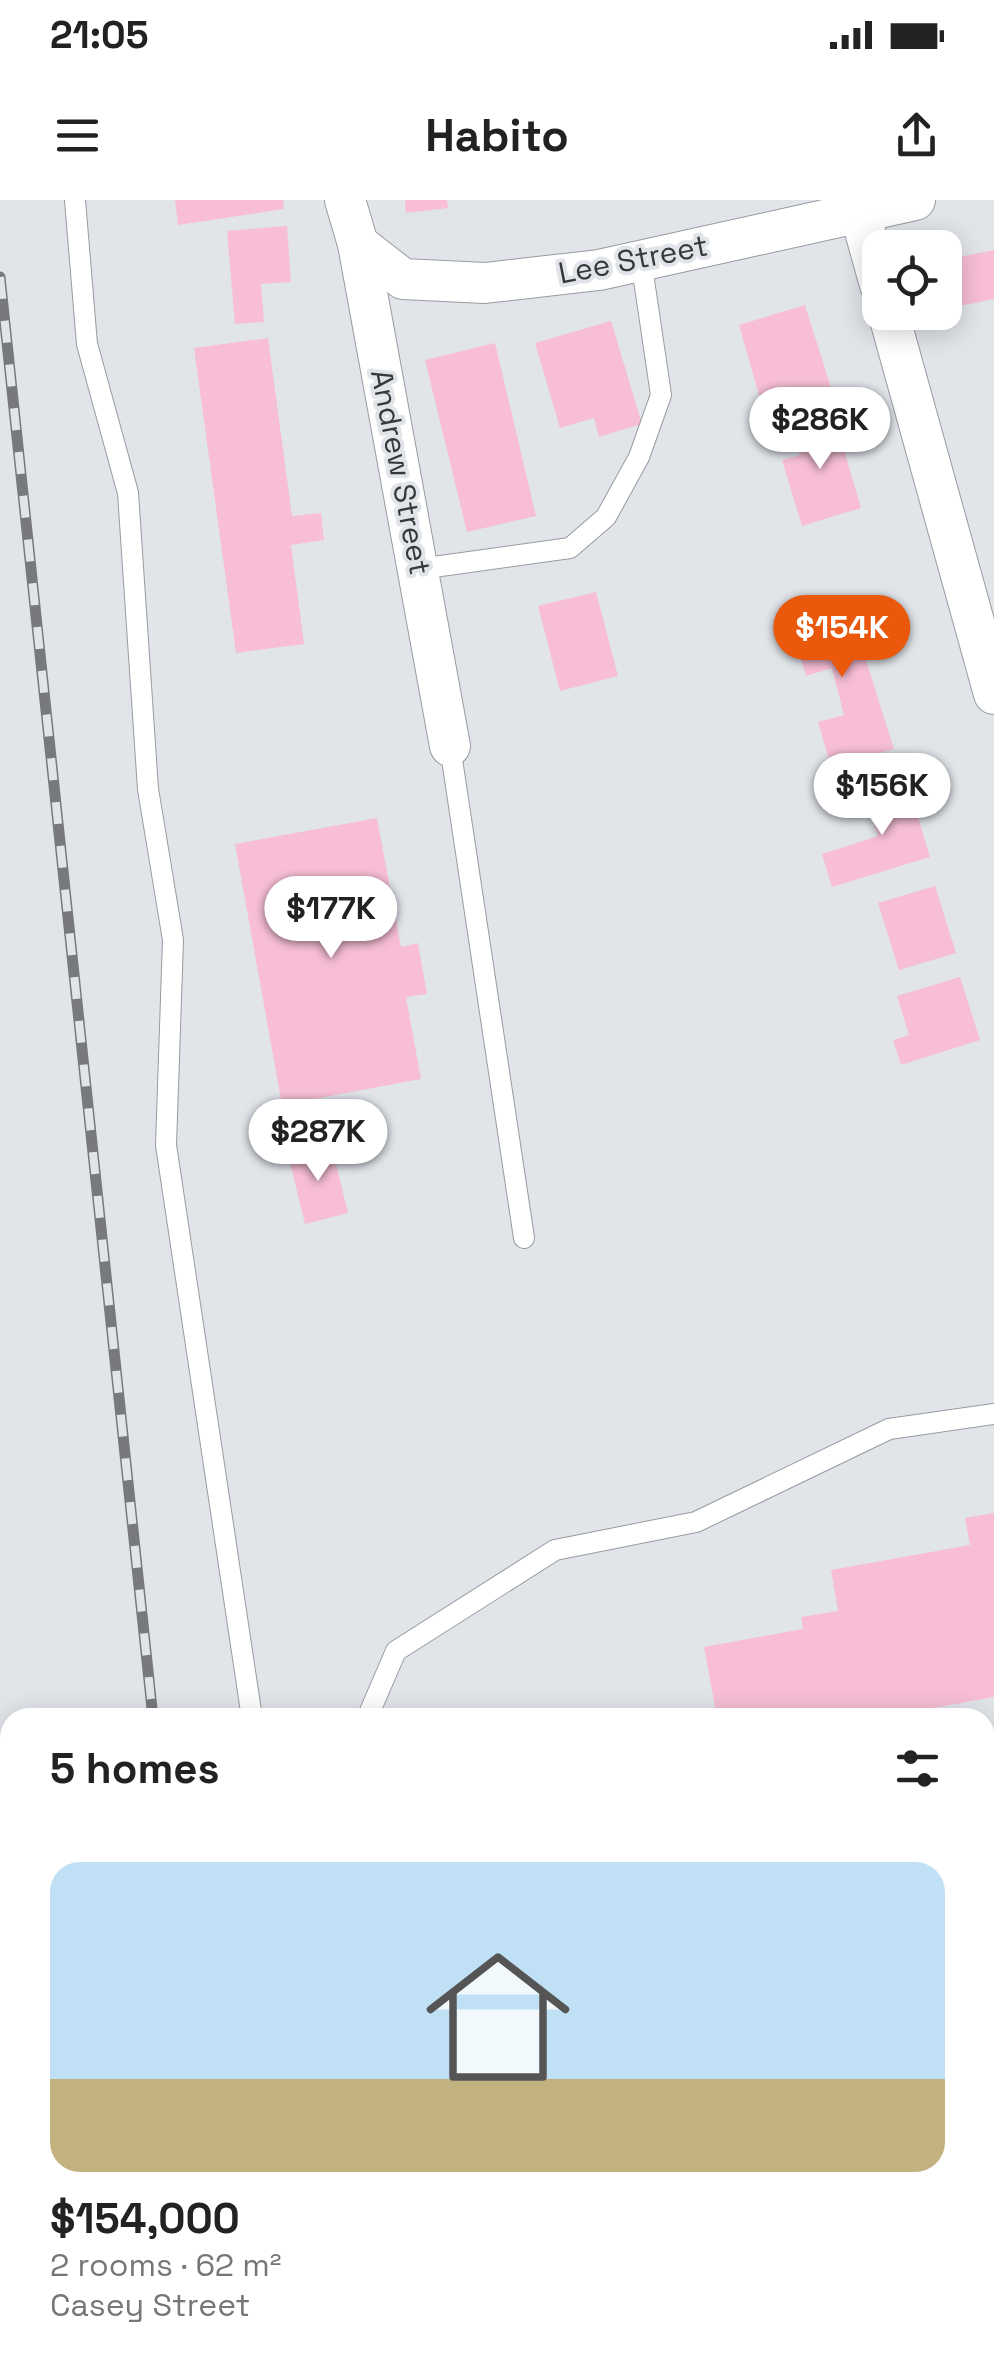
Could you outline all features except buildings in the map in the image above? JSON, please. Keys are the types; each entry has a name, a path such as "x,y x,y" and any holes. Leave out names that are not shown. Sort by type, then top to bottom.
{"street":[{"name":"Andrew Street","path":"345,200 358,244 450,746"},
{"name":"Lee Street","path":"358,244 403,278 485,282 641,260 915,200"},
{"path":"860,213 865,230"},
{"path":"893,330 992,677"}],"lane":[{"path":"75,200 88,344 128,493 148,789 174,940 166,1145 250,1708"},
{"path":"419,569 570,548 606,518 639,457 661,395 641,260"},
{"path":"450,746 524,1238"},
{"path":"370,1708 396,1651 555,1550 696,1522 889,1429 994,1414"}],"railway":[{"path":"0,277 152,1708"}]}
